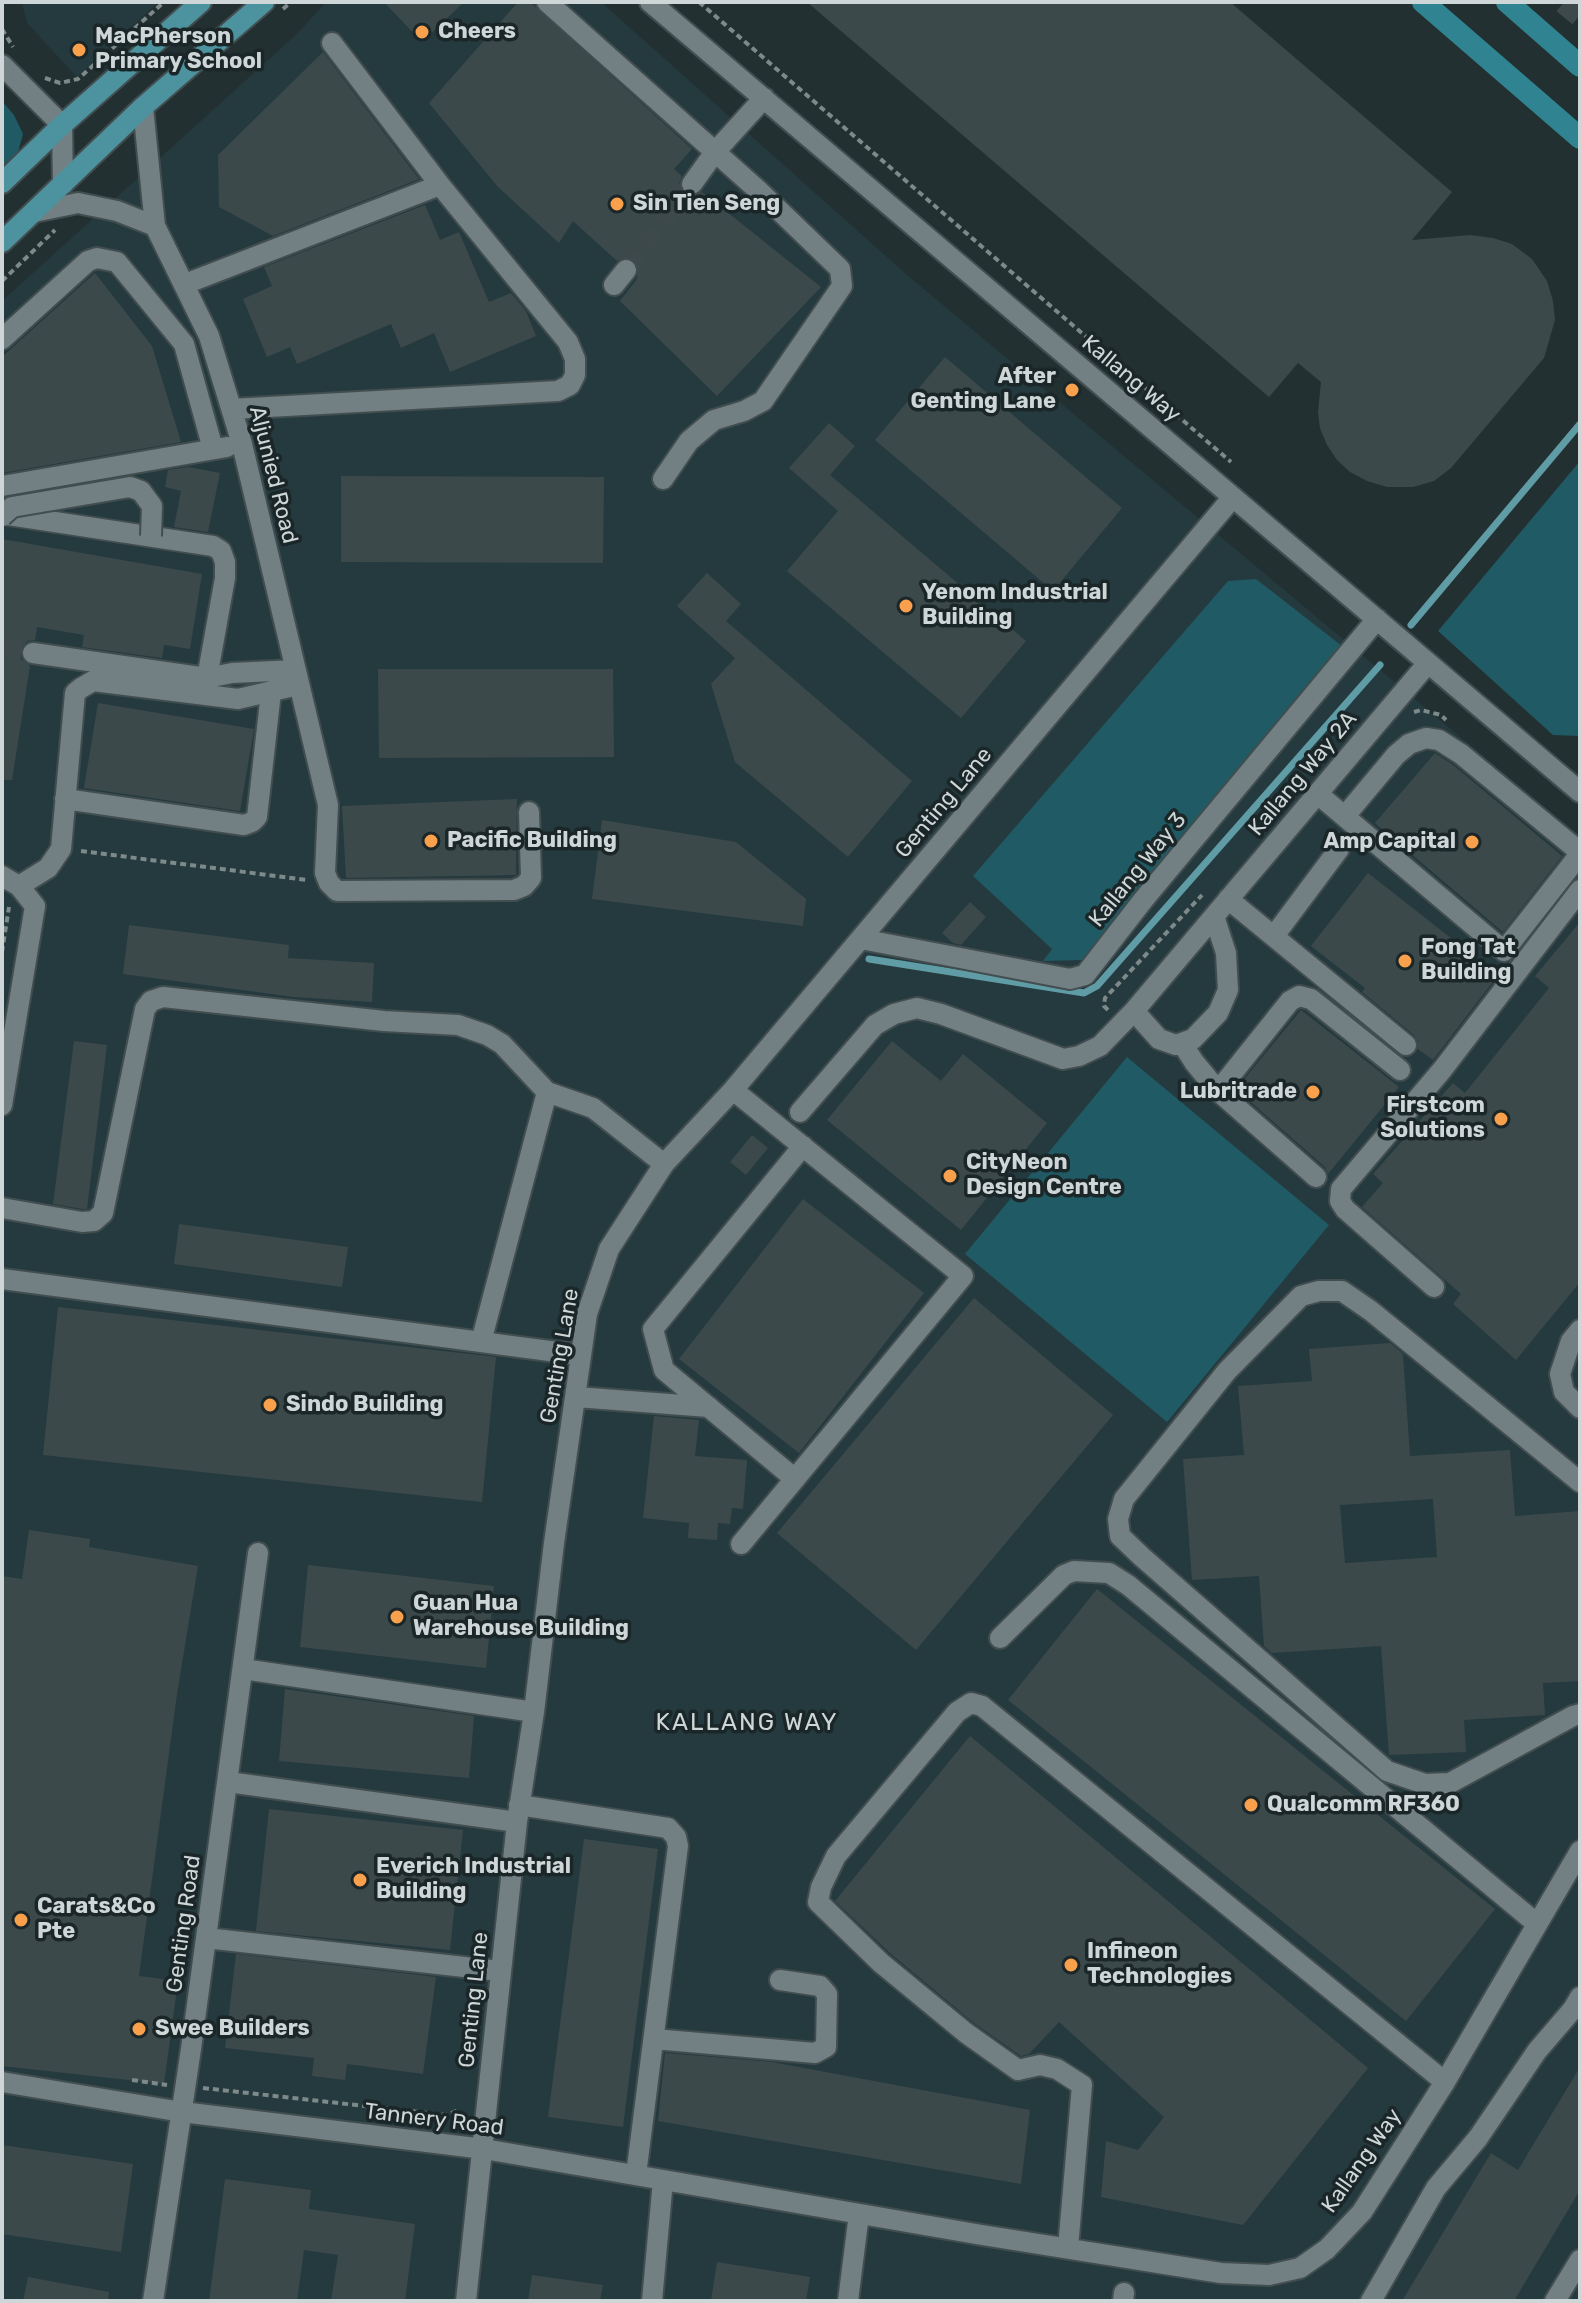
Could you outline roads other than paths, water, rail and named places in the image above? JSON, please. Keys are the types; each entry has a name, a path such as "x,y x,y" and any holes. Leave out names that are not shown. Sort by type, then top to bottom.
{"main road":[{"path":"2,183 62,125 201,2"},
{"path":"2,242 143,107 272,7"}],"street":[{"path":"547,2 840,269 842,286 763,401 744,411 714,420 689,441 663,479"},
{"name":"Kallang Way","path":"650,2 1579,790"},
{"path":"232,409 558,391 570,385 575,375 575,359 568,342 440,185 332,43"},
{"path":"8,57 62,125 63,184"},
{"path":"692,184 715,152 764,98"},
{"name":"Aljunied Road","path":"143,107 155,226 209,336 242,444 328,805 325,873 329,883 337,891 514,890 524,886 531,878 529,812"},
{"path":"185,284 440,185"},
{"path":"34,212 78,203 117,211 155,226"},
{"path":"2,339 88,261 97,258 117,262 184,344 213,449"},
{"path":"2,486 242,444"},
{"path":"2,515 12,507 130,487 148,497 152,506 151,536"},
{"name":"Genting Lane","path":"466,2301 518,1814 534,1712 552,1558 587,1314 609,1249 664,1164 733,1090 1233,497"},
{"path":"2,515 213,546 221,551 225,578 207,678"},
{"name":"Kallang Way 3","path":"861,939 1070,979 1085,975 1144,899 1383,625"},
{"path":"33,653 207,678 232,673 296,678"},
{"name":"Kallang Way 2A","path":"800,1112 875,1025 894,1014 917,1008 1063,1059 1079,1056 1100,1046 1129,1017 1319,795 1421,657"},
{"path":"2,1105 35,906 11,882 48,868 61,849 75,693 93,681 238,699 271,692 296,678"},
{"path":"65,799 244,825 252,822 257,817 271,692"},
{"path":"1319,795 1504,951 1580,853 1461,754 1439,740 1426,738 1409,744 1396,755 1345,816"},
{"path":"1274,936 1339,849"},
{"path":"1434,1287 1345,1209 1340,1201 1341,1189 1442,1070 1580,890"},
{"path":"1228,899 1406,1045"},
{"path":"1129,1017 1159,1039 1176,1045 1193,1039 1218,1013 1228,990 1226,953 1214,916"},
{"path":"1218,1091 1290,1001 1299,996 1311,999 1400,1070"},
{"path":"2,1208 82,1222 94,1221 103,1213 145,1009 151,1001 163,997 384,1021 458,1025 502,1044 547,1092 593,1108 664,1164"},
{"path":"1182,1043 1218,1091 1316,1177"},
{"path":"733,1090 963,1276 741,1544"},
{"path":"481,1342 547,1092"},
{"path":"795,1479 664,1370 653,1329 803,1146"},
{"path":"2,1279 580,1355"},
{"path":"1580,1482 1371,1311 1342,1291 1319,1291 1301,1296 1227,1371 1124,1499 1118,1519 1120,1536 1387,1771 1425,1784 1450,1783 1580,1714"},
{"path":"1580,1330 1571,1341 1560,1374 1564,1392 1580,1408"},
{"path":"576,1397 709,1407"},
{"name":"Genting Road","path":"153,2301 182,2112 258,1553"},
{"path":"1000,1638 1064,1575 1074,1571 1109,1573 1128,1585 1536,1923"},
{"path":"243,1669 534,1712"},
{"path":"1068,2248 1082,2085 1057,2069 1040,2065 1018,2070 966,2033 881,1963 818,1902 821,1887 836,1856 957,1712 971,1703 982,1706 1445,2082"},
{"path":"228,1782 668,1828 676,1837 678,1846 636,2175"},
{"name":"Kallang Way","path":"859,2214 1221,2273 1269,2275 1300,2268 1327,2249 1362,2212 1445,2082 1580,1851"},
{"path":"206,1938 500,1971"},
{"path":"654,2039 815,2053 826,2047 827,1994 820,1986 780,1980"},
{"path":"1371,2301 1436,2188 1478,2138 1537,2051 1580,1997"},
{"name":"Tannery Road","path":"2,2082 182,2112 484,2149 859,2214"},
{"path":"652,2301 663,2180"},
{"path":"848,2301 859,2214"},
{"path":"1555,2301 1580,2260"}],"waterway":[{"path":"1423,2 1580,138"},
{"path":"1507,2 1580,66"},
{"path":"1411,625 1580,424"},
{"path":"869,959 1084,993 1097,986 1380,665"}],"tunnel":[{"path":"1564,2 1580,15"},
{"path":"626,270 692,184"},
{"path":"2,647 33,653"}],"place":[{"name":"Cheers","path":"422,32"},
{"name":"MacPherson Primary School","path":"79,50"},
{"name":"Sin Tien Seng","path":"617,204"},
{"name":"After Genting Lane","path":"1072,390"},
{"name":"Yenom Industrial Building","path":"906,606"},
{"name":"Pacific Building","path":"431,841"},
{"name":"Amp Capital","path":"1472,842"},
{"name":"Fong Tat Building","path":"1405,961"},
{"name":"Lubritrade","path":"1313,1092"},
{"name":"Firstcom Solutions","path":"1501,1119"},
{"name":"CityNeon Design Centre","path":"950,1176"},
{"name":"Sindo Building","path":"270,1405"},
{"name":"Guan Hua Warehouse Building","path":"397,1617"},
{"name":"Qualcomm RF360","path":"1251,1805"},
{"name":"Everich Industrial Building","path":"360,1880"},
{"name":"Carats&Co Pte","path":"21,1920"},
{"name":"Infineon Technologies","path":"1071,1965"},
{"name":"Swee Builders","path":"139,2029"}],"district":[{"name":"KALLANG WAY","path":"747,1723"}]}
